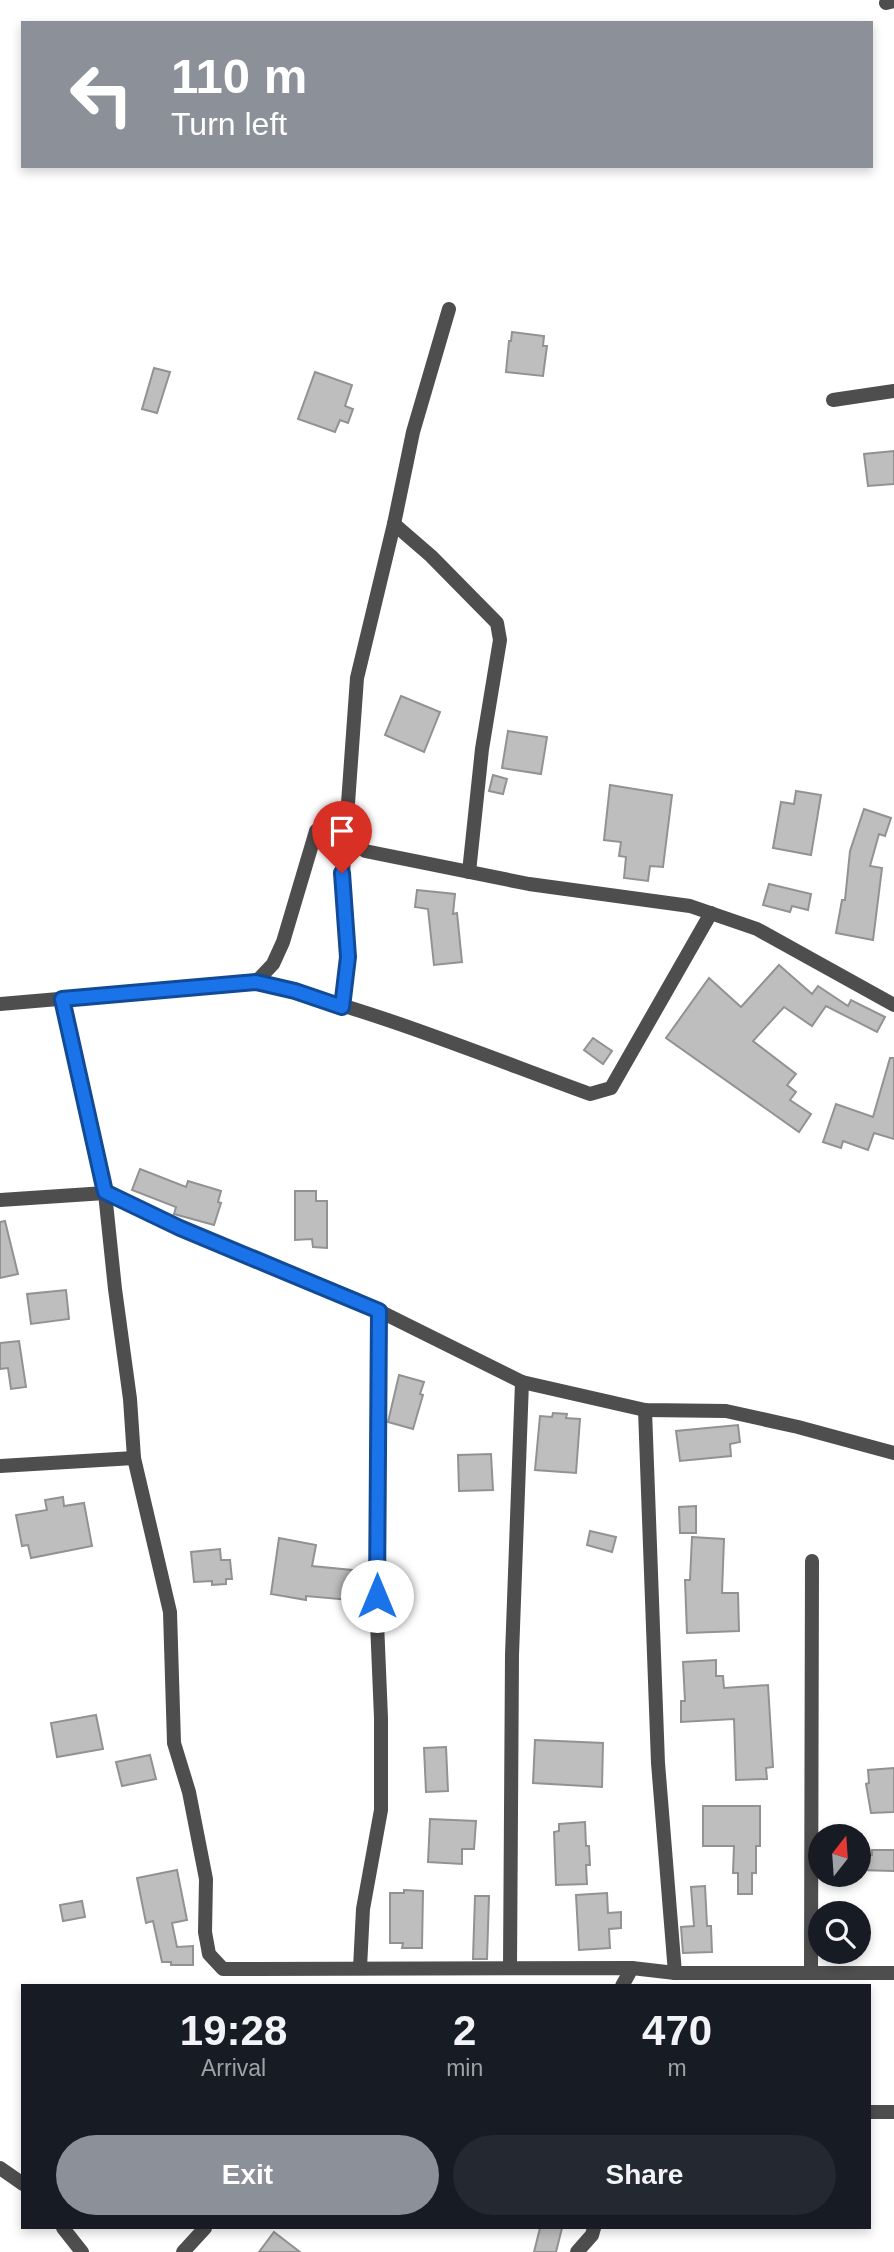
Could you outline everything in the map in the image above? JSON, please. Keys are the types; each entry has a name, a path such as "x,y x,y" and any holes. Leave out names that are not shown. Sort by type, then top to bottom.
{"street":[{"path":"342,1007 348,957 342,873 357,678 413,432 449,309"},
{"path":"833,401 894,391"},
{"path":"394,524 431,556 497,623 500,640 482,749 469,872"},
{"path":"256,982 273,964 283,942 316,831 328,821 345,826 365,851 529,884 690,906 757,929 894,1005"},
{"path":"0,1004 256,982 295,991 590,1094 611,1088 711,913"},
{"path":"62,999 105,1192 130,1399 134,1458 170,1612 174,1744 189,1792 206,1879 205,1932 209,1954 223,1969 632,1968 675,1973 894,1973"},
{"path":"0,1200 105,1192 180,1228 379,1311 522,1382 645,1410 726,1411 799,1427 894,1453"},
{"path":"360,1968 363,1909 381,1810 382,1718 377,1622 379,1311"},
{"path":"510,1968 512,1655 522,1382"},
{"path":"645,1410 658,1763 675,1973"},
{"path":"0,1466 134,1458"},
{"path":"811,1973 812,1562"},
{"path":"623,1984 632,1968"},
{"path":"871,2112 894,2112"},
{"path":"0,2168 21,2183"},
{"path":"64,2229 82,2252"},
{"path":"183,2252 204,2229"},
{"path":"577,2252 592,2235 594,2229"}],"building":[{"path":"512,332 544,336 543,346 547,346 543,376 506,372"},
{"path":"154,368 170,372 157,413 142,409"},
{"path":"315,372 352,385 345,406 353,409 348,423 340,420 335,432 298,419"},
{"path":"894,451 894,484 868,486 864,454"},
{"path":"401,696 440,712 424,752 385,735"},
{"path":"508,731 547,737 541,774 502,768"},
{"path":"493,775 507,779 503,794 489,791"},
{"path":"610,785 672,795 663,867 650,866 648,881 624,878 626,857 619,856 621,842 604,840"},
{"path":"796,791 821,795 811,855 773,848 781,802 794,804"},
{"path":"864,809 891,818 885,836 879,834 870,866 882,868 873,940 836,933 842,900 845,900 850,851"},
{"path":"769,884 811,894 808,910 792,906 790,912 763,905"},
{"path":"417,890 455,894 453,914 457,913 462,962 434,965 428,909 415,907"},
{"path":"779,965 812,994 818,986 848,1006 851,1000 885,1017 877,1032 826,1006 812,1026 784,1007 753,1041 796,1074 787,1085 796,1092 790,1100 811,1114 799,1132 666,1038 709,978 741,1007"},
{"path":"593,1038 612,1051 603,1064 584,1050"},
{"path":"890,1058 894,1058 894,1139 874,1133 868,1150 843,1141 841,1148 823,1142 836,1104 873,1117"},
{"path":"140,1169 186,1187 188,1181 221,1191 218,1202 221,1203 214,1225 174,1214 176,1207 132,1190"},
{"path":"295,1191 316,1191 316,1201 327,1201 327,1248 313,1247 312,1239 295,1240"},
{"path":"5,1221 18,1274 0,1278 0,1222"},
{"path":"66,1290 69,1319 31,1324 27,1294"},
{"path":"19,1341 26,1387 11,1389 8,1368 0,1369 0,1343"},
{"path":"399,1375 424,1382 413,1429 388,1422"},
{"path":"553,1413 580,1419 576,1473 535,1470 540,1416 552,1417"},
{"path":"738,1425 740,1442 730,1444 731,1456 680,1461 676,1431"},
{"path":"491,1454 493,1490 459,1491 458,1455"},
{"path":"63,1497 64,1506 84,1503 92,1546 31,1558 28,1545 22,1546 16,1515 47,1510 45,1500"},
{"path":"696,1506 696,1533 680,1533 679,1507"},
{"path":"590,1531 616,1537 612,1552 587,1545"},
{"path":"692,1537 724,1539 722,1593 738,1593 739,1631 687,1633 685,1580 690,1580"},
{"path":"279,1538 316,1545 312,1566 352,1570 350,1600 306,1596 306,1600 271,1594"},
{"path":"220,1549 221,1560 230,1560 232,1579 226,1579 226,1584 212,1585 212,1581 194,1582 191,1552"},
{"path":"716,1660 716,1676 723,1676 724,1688 768,1685 773,1767 766,1768 767,1779 736,1780 734,1719 681,1722 681,1701 685,1701 683,1662"},
{"path":"96,1715 103,1749 57,1757 51,1723"},
{"path":"535,1740 603,1743 602,1787 533,1783"},
{"path":"446,1747 448,1791 426,1792 424,1748"},
{"path":"150,1755 156,1779 122,1786 116,1762"},
{"path":"894,1768 894,1812 871,1813 866,1784 869,1783 868,1770"},
{"path":"703,1806 760,1806 760,1846 756,1846 756,1873 752,1873 752,1894 738,1894 738,1873 733,1873 734,1846 703,1846"},
{"path":"430,1819 476,1821 474,1849 462,1849 462,1864 428,1862"},
{"path":"585,1822 590,1865 586,1865 587,1884 556,1885 554,1832 559,1831 559,1824"},
{"path":"872,1850 894,1850 894,1871 872,1870"},
{"path":"177,1870 187,1920 172,1923 177,1947 193,1946 193,1965 171,1965 171,1962 162,1962 153,1921 146,1923 137,1878"},
{"path":"705,1886 707,1926 711,1926 712,1952 683,1953 681,1927 694,1926 691,1887"},
{"path":"404,1890 423,1891 422,1948 402,1948 403,1943 390,1943 390,1893 404,1893"},
{"path":"607,1893 608,1913 621,1912 621,1928 609,1929 610,1948 579,1950 576,1895"},
{"path":"475,1896 489,1896 487,1959 473,1959"},
{"path":"82,1901 85,1917 63,1921 60,1905"},
{"path":"540,2229 562,2229 556,2252 534,2252"},
{"path":"274,2232 300,2252 259,2252"}],"route":[{"path":"342,873 348,957 342,1007 295,991 256,982 62,999 105,1192 180,1228 379,1311 377,1596"}]}
